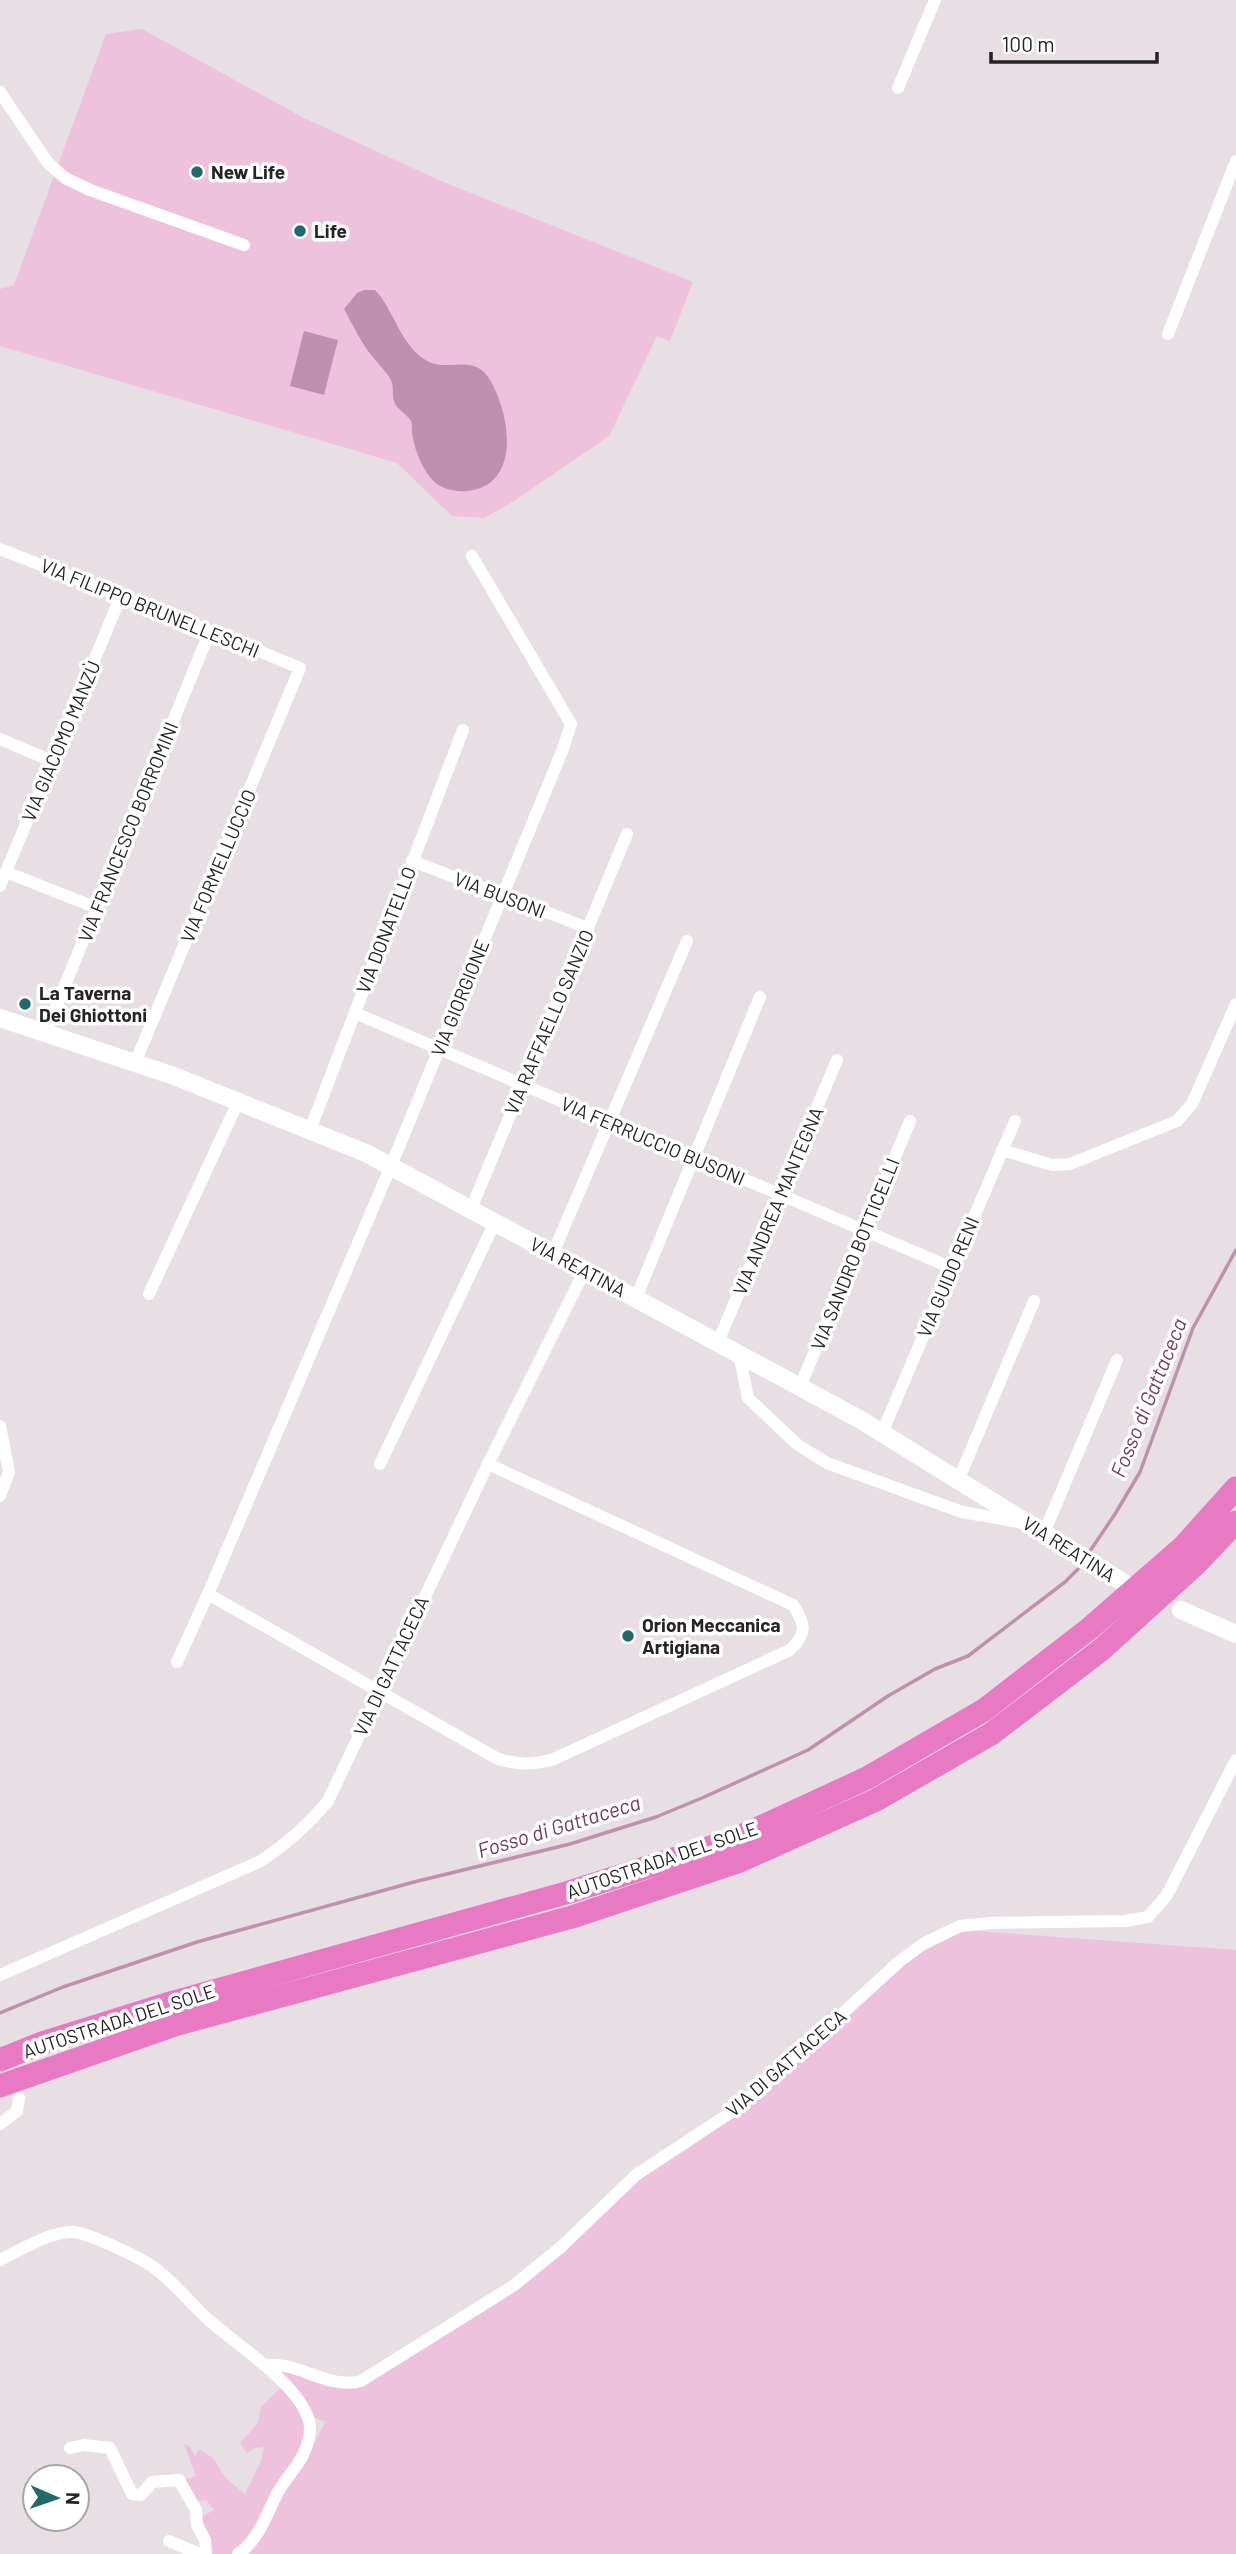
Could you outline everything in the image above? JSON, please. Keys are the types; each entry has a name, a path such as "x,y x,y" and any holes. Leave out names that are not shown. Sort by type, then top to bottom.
{"highway":[{"name":"AUTOSTRADA DEL SOLE","path":"0,2060 42,2043 170,2003 566,1893 730,1841 867,1778 984,1710 1090,1628 1182,1547 1236,1488"},
{"name":"AUTOSTRADA DEL SOLE","path":"9,2092 178,2024 585,1913 740,1861 876,1800 991,1734 1101,1650 1195,1565 1236,1522"}],"street":[{"path":"898,88 935,0"},
{"path":"0,92 48,163 65,178 90,190 244,245"},
{"path":"1168,334 1236,161"},
{"name":"VIA FILIPPO BRUNELLESCHI","path":"0,549 300,668"},
{"name":"VIA GIORGIONE","path":"177,1662 391,1166 528,831 564,750 571,724 472,556"},
{"name":"VIA GIACOMO MANZÙ","path":"0,886 121,596"},
{"name":"VIA FRANCESCO BORROMINI","path":"45,1034 210,631"},
{"name":"VIA FORMELLUCCIO","path":"135,1063 300,668"},
{"name":"VIA DONATELLO","path":"310,1130 463,730"},
{"path":"0,739 52,761"},
{"name":"VIA RAFFAELLO SANZIO","path":"471,1209 627,834"},
{"name":"VIA BUSONI","path":"412,862 588,928"},
{"path":"6,872 97,908"},
{"path":"553,1253 687,941"},
{"path":"636,1298 760,997"},
{"path":"1002,1150 1052,1165 1070,1164 1177,1121 1192,1104 1236,1004"},
{"name":"VIA FERRUCCIO BUSONI","path":"355,1013 952,1268"},
{"name":"VIA REATINA","path":"0,1018 174,1076 366,1153 882,1433 1124,1583"},
{"name":"VIA ANDREA MANTEGNA","path":"718,1342 837,1060"},
{"path":"149,1294 238,1102"},
{"name":"VIA SANDRO BOTTICELLI","path":"800,1387 910,1121"},
{"name":"VIA GUIDO RENI","path":"882,1433 1015,1121"},
{"path":"380,1464 495,1222"},
{"name":"VIA DI GATTACECA","path":"0,1975 259,1862 286,1845 308,1825 328,1801 488,1464 584,1270"},
{"path":"958,1481 1034,1301"},
{"path":"739,1354 748,1398 799,1445 827,1463 962,1512 1027,1523"},
{"path":"1044,1533 1117,1360"},
{"path":"0,1496 9,1472 1,1431"},
{"path":"208,1594 498,1759 516,1764 539,1763 566,1753 790,1650 801,1640 803,1629 800,1616 793,1605 488,1464"},
{"path":"1181,1610 1236,1634"},
{"name":"VIA DI GATTACECA","path":"265,2365 285,2364 331,2382 347,2385 361,2382 461,2320 513,2286 549,2257 636,2175 742,2105 901,1961 941,1934 960,1926 990,1923 1125,1921 1148,1917 1167,1895 1236,1760"},
{"path":"0,2124 17,2112 9,2092"},
{"path":"0,2260 53,2236 72,2232 87,2235 151,2266 211,2322 265,2365 303,2405 310,2424 309,2438 302,2456 279,2491 257,2533 238,2554"},
{"path":"70,2448 83,2445 110,2448 132,2494 141,2495 152,2482 179,2480 196,2510 197,2525 205,2540 206,2554"},
{"path":"169,2541 200,2554"}],"shaded area":[{"name":"Life","path":"142,29 304,118 441,181 693,282 670,341 657,336 609,436 514,501 484,518 452,516 397,463 0,346 0,289 14,285 106,34"},
{"path":"375,290 405,339 419,356 436,364 475,367 488,377 502,408 507,444 504,461 497,475 486,486 468,491 448,489 437,484 423,467 415,446 411,421 394,401 391,380 365,346 344,309 357,293"},
{"path":"304,331 338,340 324,395 290,386"},
{"path":"962,1930 1236,1950 1236,2554 212,2554 201,2517 214,2510 206,2500 196,2501 184,2480 196,2476 184,2444 190,2447 195,2456 199,2450 212,2457 225,2477 245,2494 261,2461 264,2447 247,2453 240,2443 258,2423 261,2407 280,2388 297,2405 308,2442 315,2442 325,2422 314,2417 277,2369 327,2385 357,2389 515,2288 657,2163 692,2146 697,2138 926,1945"}],"waterway":[{"name":"Fosso di Gattaceca","path":"1088,1554 1140,1472 1193,1328 1236,1250"},
{"name":"Fosso di Gattaceca","path":"0,2013 63,1987 197,1942 414,1882 570,1844 656,1817 808,1750 888,1696 935,1669 968,1656 1065,1582 1078,1569"}],"place":[{"name":"New Life","path":"197,172"},
{"name":"Life","path":"300,231"},
{"name":"La Taverna Dei Ghiottoni","path":"25,1004"},
{"name":"Orion Meccanica Artigiana","path":"628,1636"}]}
